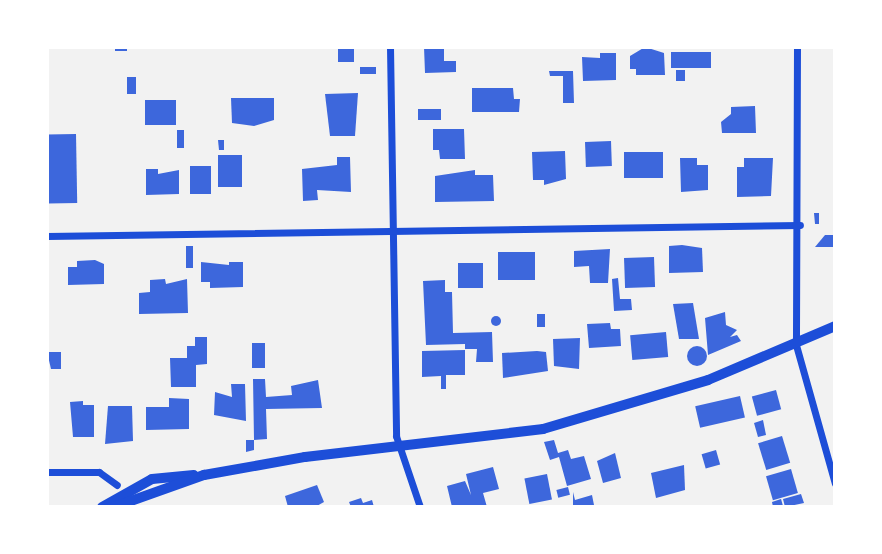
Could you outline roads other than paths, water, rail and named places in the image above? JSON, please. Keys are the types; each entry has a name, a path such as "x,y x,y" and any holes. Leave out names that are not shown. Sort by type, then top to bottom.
{"street":[{"path":"390,47 396,436 420,507"},
{"path":"797,47 800,225 796,345 835,484"},
{"path":"47,236 800,225"},
{"path":"102,507 152,480 543,429 708,380 796,345 835,326"},
{"path":"47,472 99,472 117,485"},
{"path":"114,507 204,475"}]}
